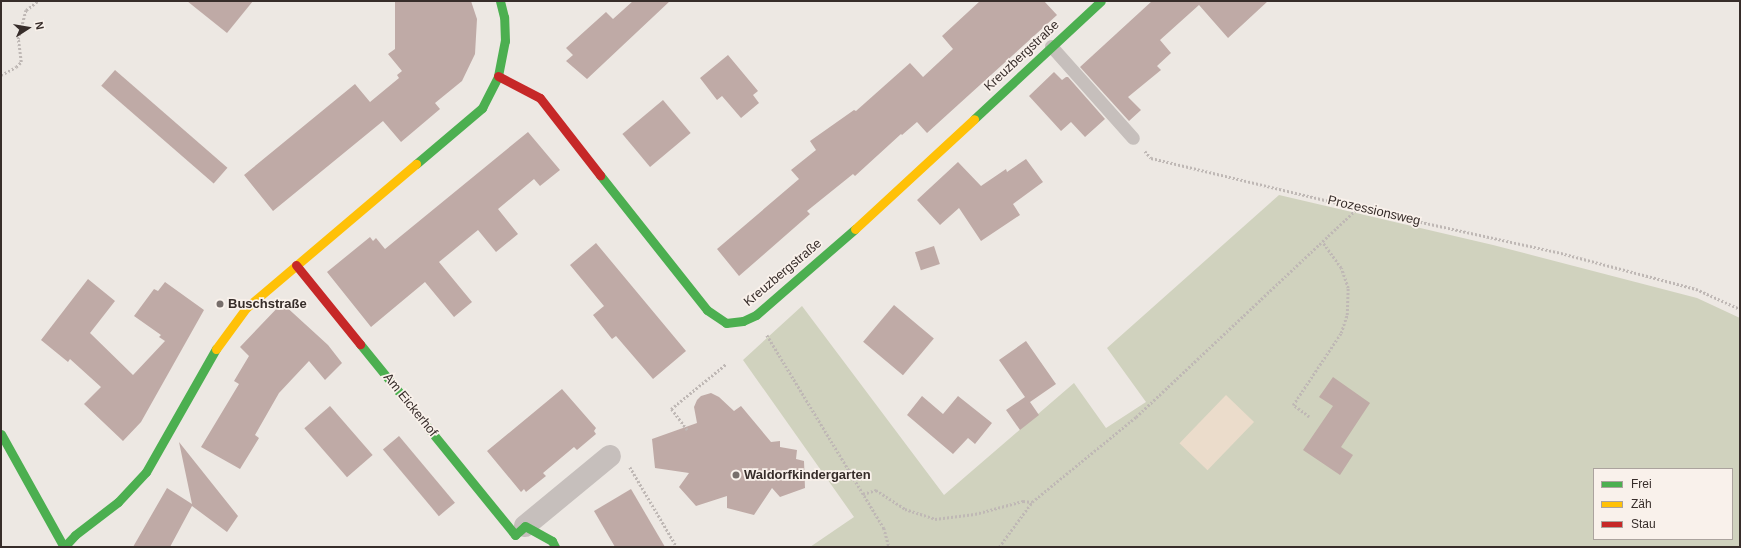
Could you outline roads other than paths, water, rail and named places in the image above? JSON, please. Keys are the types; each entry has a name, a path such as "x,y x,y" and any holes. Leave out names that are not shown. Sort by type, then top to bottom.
{"street":[{"path":"1,434 64,547 75,535 118,502 146,472 219,344 246,308 482,108 498,76 505,41 504,17 500,1"},
{"name":"Kreuzbergstraße","path":"498,76 540,98 708,310 726,323 743,321 756,315 863,222 1100,1"},
{"name":"Am Eickerhof","path":"296,265 515,535 610,456"},
{"path":"525,526 552,541 555,547"}],"lane":[{"path":"1051,46 1133,138"}],"place":[{"name":"Buschstraße","path":"220,304"},
{"name":"Waldorfkindergarten","path":"736,475"}]}
